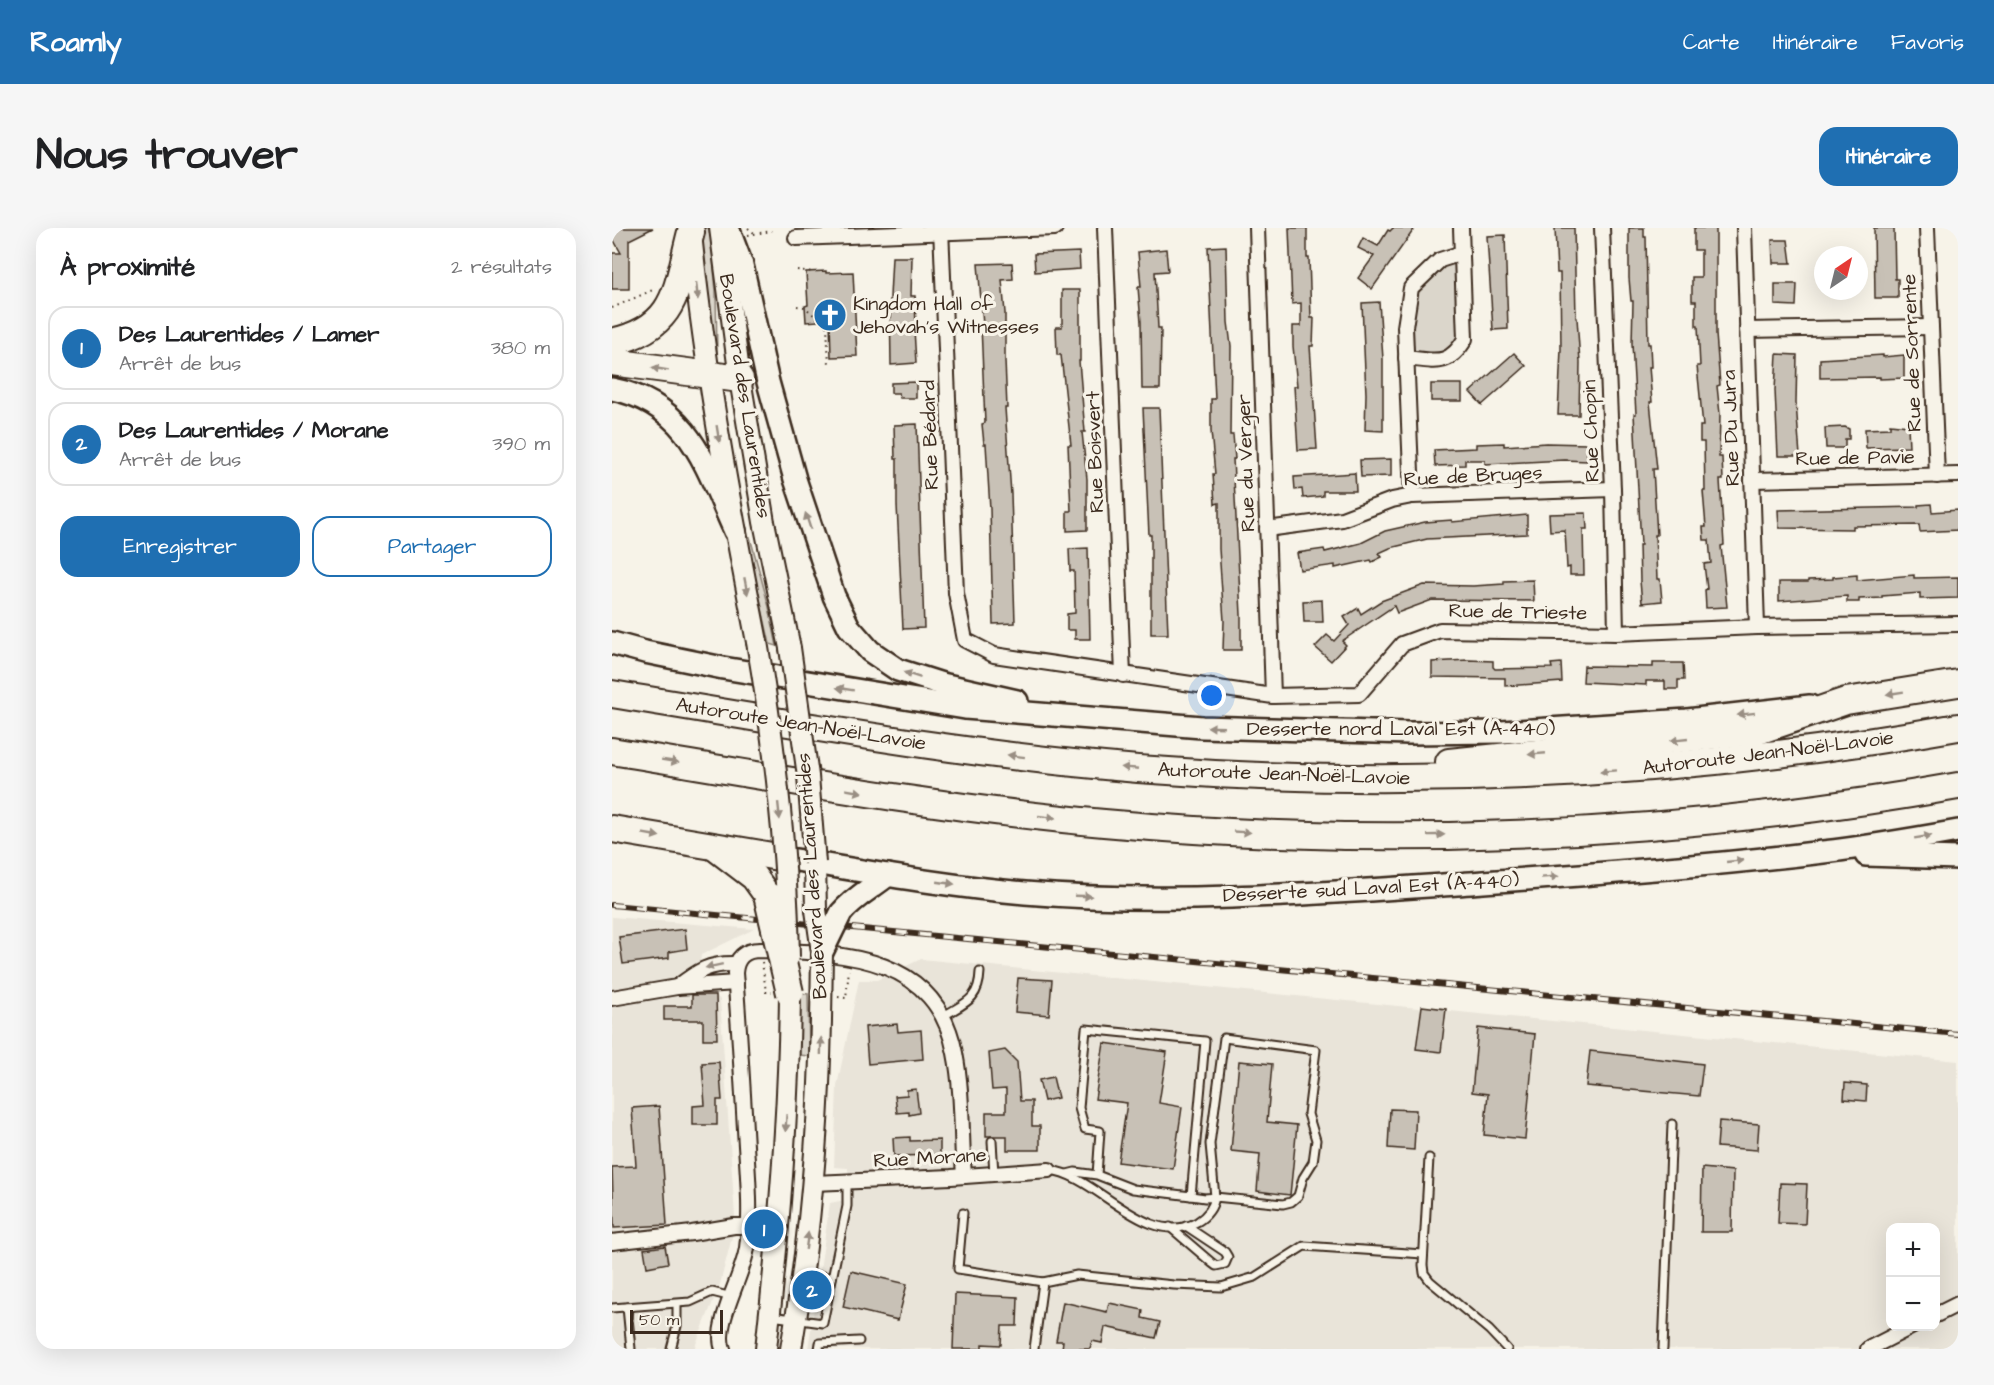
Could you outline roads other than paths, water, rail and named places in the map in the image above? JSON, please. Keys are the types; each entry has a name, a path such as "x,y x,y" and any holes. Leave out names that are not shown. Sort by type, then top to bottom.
{"highway":[{"path":"612,342 645,331 667,311 673,300 691,230"},
{"path":"612,362 740,379"},
{"name":"Desserte nord Laval Est (A-440)","path":"1846,701 1958,683"},
{"name":"Autoroute Jean-Noël-Lavoie","path":"612,694 893,739 1024,757 1138,769 1294,777 1438,778 1611,771 1784,754 1958,727"},
{"path":"1294,777 1740,734 1758,731 1846,701"},
{"path":"612,751 990,811 1144,826 1320,835 1473,834 1618,828 1782,813 1958,786"},
{"path":"612,828 714,846 746,859 784,858"},
{"path":"746,859 754,877 767,895 778,992"}],"main road":[{"name":"Boulevard des Laurentides","path":"720,228 740,379 790,648 806,758 815,863 816,910 822,952 819,1122 814,1183 791,1349"},
{"name":"Boulevard des Laurentides","path":"691,230 708,376 757,642 770,731 788,909 778,992 786,1126 766,1349"},
{"path":"736,232 768,382 795,479 834,596 844,620 855,636 879,658 907,673 942,684 1094,718"},
{"path":"612,389 632,394 653,404 682,427 699,452 735,531"},
{"path":"612,643 723,668 965,708 1094,718"},
{"name":"Desserte nord Laval Est (A-440)","path":"1094,718 1173,725 1264,729 1485,732 1687,720 1846,701"},
{"name":"Desserte sud Laval Est (A-440)","path":"784,858 888,875 1024,893 1102,897 1202,898 1352,891 1582,875 1823,852 1958,831"},
{"path":"1823,852 1930,859 1958,858"},
{"path":"822,952 841,913 848,904 888,875"}],"street":[{"path":"796,238 941,230 1055,228"},
{"name":"Rue Boisvert","path":"1105,228 1124,675"},
{"name":"Rue du Verger","path":"1257,228 1273,696"},
{"path":"1406,357 1437,362 1457,353 1466,339 1461,228"},
{"name":"Rue Chopin","path":"1602,228 1613,489 1616,633"},
{"name":"Rue Du Jura","path":"1744,228 1757,627"},
{"name":"Rue de Sorrente","path":"1927,228 1937,476"},
{"name":"Rue Bédard","path":"941,230 956,593 965,640"},
{"path":"1412,496 1405,327 1411,288 1440,260 1462,253"},
{"path":"1747,330 1931,327"},
{"name":"Rue de Pavie","path":"1752,480 1958,475"},
{"name":"Rue de Bruges","path":"1267,529 1342,519 1392,500 1412,496 1613,489"},
{"name":"Rue de Trieste","path":"965,640 994,655 1273,696 1359,694 1402,644 1440,630 1616,633 1757,627 1958,624"},
{"path":"723,1349 720,1334 745,1257 748,1226 748,1185 736,984 736,964 747,951 842,956 874,962 911,981 929,998 942,1017 952,1040 957,1063 964,1176"},
{"path":"677,987 708,966 736,964"},
{"path":"612,998 677,987 736,984"},
{"name":"Rue Morane","path":"814,1183 1048,1170"},
{"path":"612,1242 748,1226"},
{"path":"1940,1313 1958,1304"},
{"path":"1868,1349 1903,1331"}],"lane":[{"path":"942,1017 976,994 980,972"},
{"path":"1097,1175 1100,1131 1085,1129 1078,1108 1086,1029 1206,1041 1191,1196"},
{"path":"1048,1170 1066,1174 1155,1225 1170,1227 1194,1223 1209,1212 1215,1197 1210,1144 1224,1038 1316,1050 1308,1114 1316,1140 1313,1162 1303,1178 1298,1196 1291,1202 1283,1204 1215,1197 1204,1198 1133,1189 1097,1175 1075,1172 1066,1174"},
{"path":"1663,1349 1672,1124"},
{"path":"992,1141 994,1174"},
{"path":"1429,1158 1423,1254 1424,1273 1430,1281 1489,1330 1507,1349"},
{"path":"770,1316 823,1323 847,1206 848,1182"},
{"path":"963,1213 958,1269 1043,1282 1077,1275 1174,1285 1221,1287 1255,1277 1304,1246 1423,1254"},
{"path":"1170,1227 1216,1266 1225,1264 1228,1257 1225,1252 1186,1226"},
{"path":"802,1273 832,1278"},
{"path":"1034,1349 1043,1282"},
{"path":"612,1308 690,1302 712,1292 732,1298"},
{"path":"671,1349 677,1326 677,1304"},
{"path":"627,1307 631,1349"},
{"path":"819,1349 820,1343 859,1341"}],"railway":[{"path":"612,905 1958,1034"}],"place":[{"name":"Kingdom Hall of Jehovah's Witnesses","path":"830,315"},
{"name":"Des Laurentides / Lamer","path":"764,1229"},
{"name":"Des Laurentides / Morane","path":"812,1290"}]}
